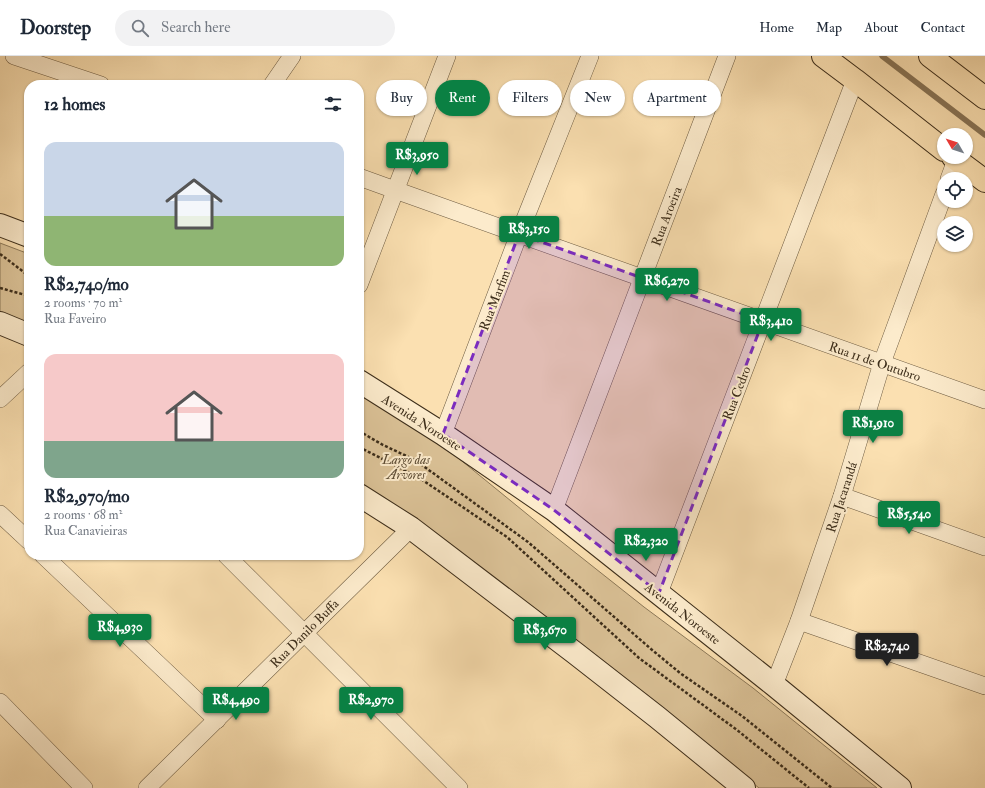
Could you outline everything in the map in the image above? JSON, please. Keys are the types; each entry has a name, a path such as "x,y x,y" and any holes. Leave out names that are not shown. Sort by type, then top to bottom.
{"main road":[{"path":"823,56 855,80 937,149"},
{"path":"930,56 985,98"},
{"path":"956,164 985,181"},
{"path":"0,225 24,234"},
{"path":"0,323 24,333"},
{"name":"Avenida Noroeste","path":"364,385 443,434 554,510 774,685 900,788"},
{"path":"364,498 411,528 575,653 657,717 738,786"}],"street":[{"path":"14,56 85,80"},
{"path":"275,80 292,56"},
{"path":"364,272 447,56"},
{"name":"Rua Marfim","path":"443,434 519,234 590,56"},
{"name":"Rua Aroeira","path":"554,510 727,56"},
{"name":"Rua Cedro","path":"659,593 855,80"},
{"name":"Rua 11 de Outubro","path":"364,179 985,400"},
{"name":"Rua Jacarandá","path":"774,685 799,621 842,496 882,363 939,208"},
{"path":"0,399 24,377"},
{"path":"842,496 985,547"},
{"path":"0,514 24,536"},
{"name":"Rua Danilo Buffa","path":"147,788 411,528"},
{"path":"48,560 216,720"},
{"path":"231,560 459,788"},
{"path":"799,621 985,686"},
{"path":"0,702 84,788"}],"path":[{"path":"0,254 24,272"},
{"path":"0,288 24,295"},
{"path":"364,434 414,460 528,542 680,673 742,716 832,788"},
{"path":"364,450 418,477 507,537 639,658 737,730 809,788"}],"highlighted area":[{"path":"519,234 763,321 659,593 554,510 443,434"}],"green space":[{"path":"0,243 24,252 24,323 0,315"},
{"name":"Largo das Árvores","path":"364,393 430,435 644,607 753,688 877,788 759,788 699,739 418,521 364,485"}],"waterway":[{"path":"882,56 985,135"}]}
